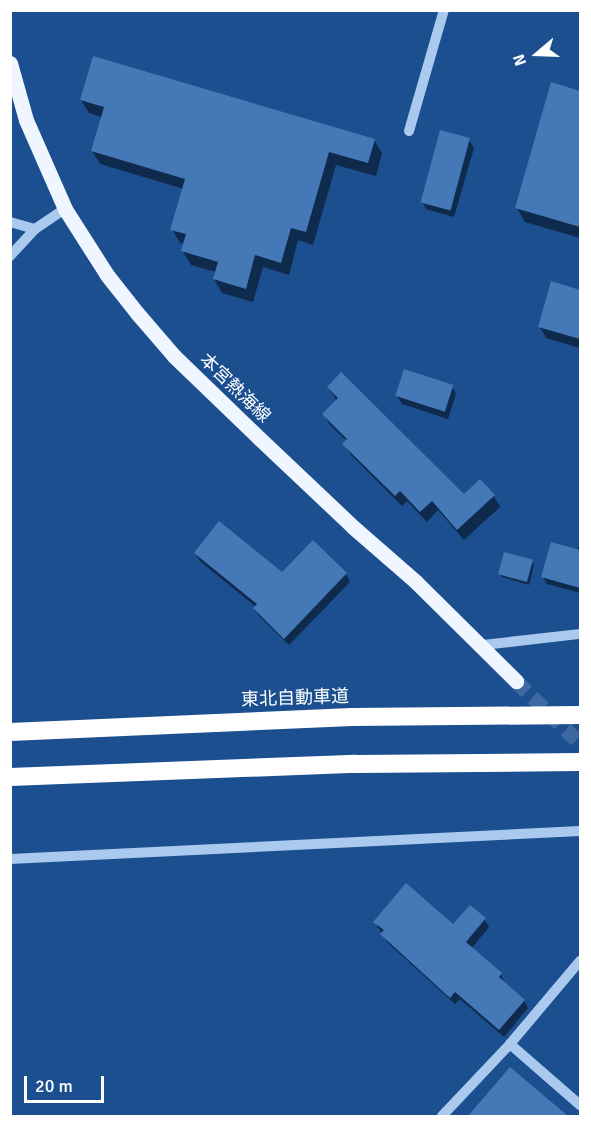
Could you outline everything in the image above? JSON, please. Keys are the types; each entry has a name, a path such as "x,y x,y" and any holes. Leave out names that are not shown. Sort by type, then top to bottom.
{"highway":[{"name":"東北自動車道","path":"10,732 352,717 580,715"},
{"path":"10,777 344,764 580,762"}],"main road":[{"name":"本宮熱海線","path":"10,63 26,120 65,209 107,275 174,356 352,526 483,645 516,681"}],"street":[{"path":"409,131 444,10"},
{"path":"10,256 35,229 65,209"},
{"path":"10,222 35,229"},
{"path":"483,645 580,634"},
{"path":"10,859 580,831"},
{"path":"442,1116 510,1044 580,961"},
{"path":"510,1044 580,1105"}],"building":[{"path":"93,56 375,139 368,163 329,152 306,232 291,228 281,263 255,255 246,289 213,279 218,262 181,251 186,234 170,230 185,179 91,151 104,107 80,100"},
{"path":"551,82 580,91 580,227 515,208"},
{"path":"440,130 470,138 451,210 421,202"},
{"path":"551,281 580,290 580,339 538,327"},
{"path":"404,369 453,385 445,412 395,396"},
{"path":"341,372 464,494 480,479 495,495 457,530 432,501 420,512 400,491 395,496 342,444 347,439 322,414 338,398 327,387"},
{"path":"219,521 282,572 313,540 347,573 284,639 253,608 257,604 194,553"},
{"path":"551,542 580,550 580,588 541,577"},
{"path":"504,552 533,560 527,582 498,574"},
{"path":"406,883 453,924 470,905 486,918 466,942 502,973 499,977 525,1000 499,1030 455,992 450,998 380,934 384,930 373,922"},
{"path":"510,1067 568,1116 468,1116"}],"tunnel":[{"path":"516,681 580,743"}]}
